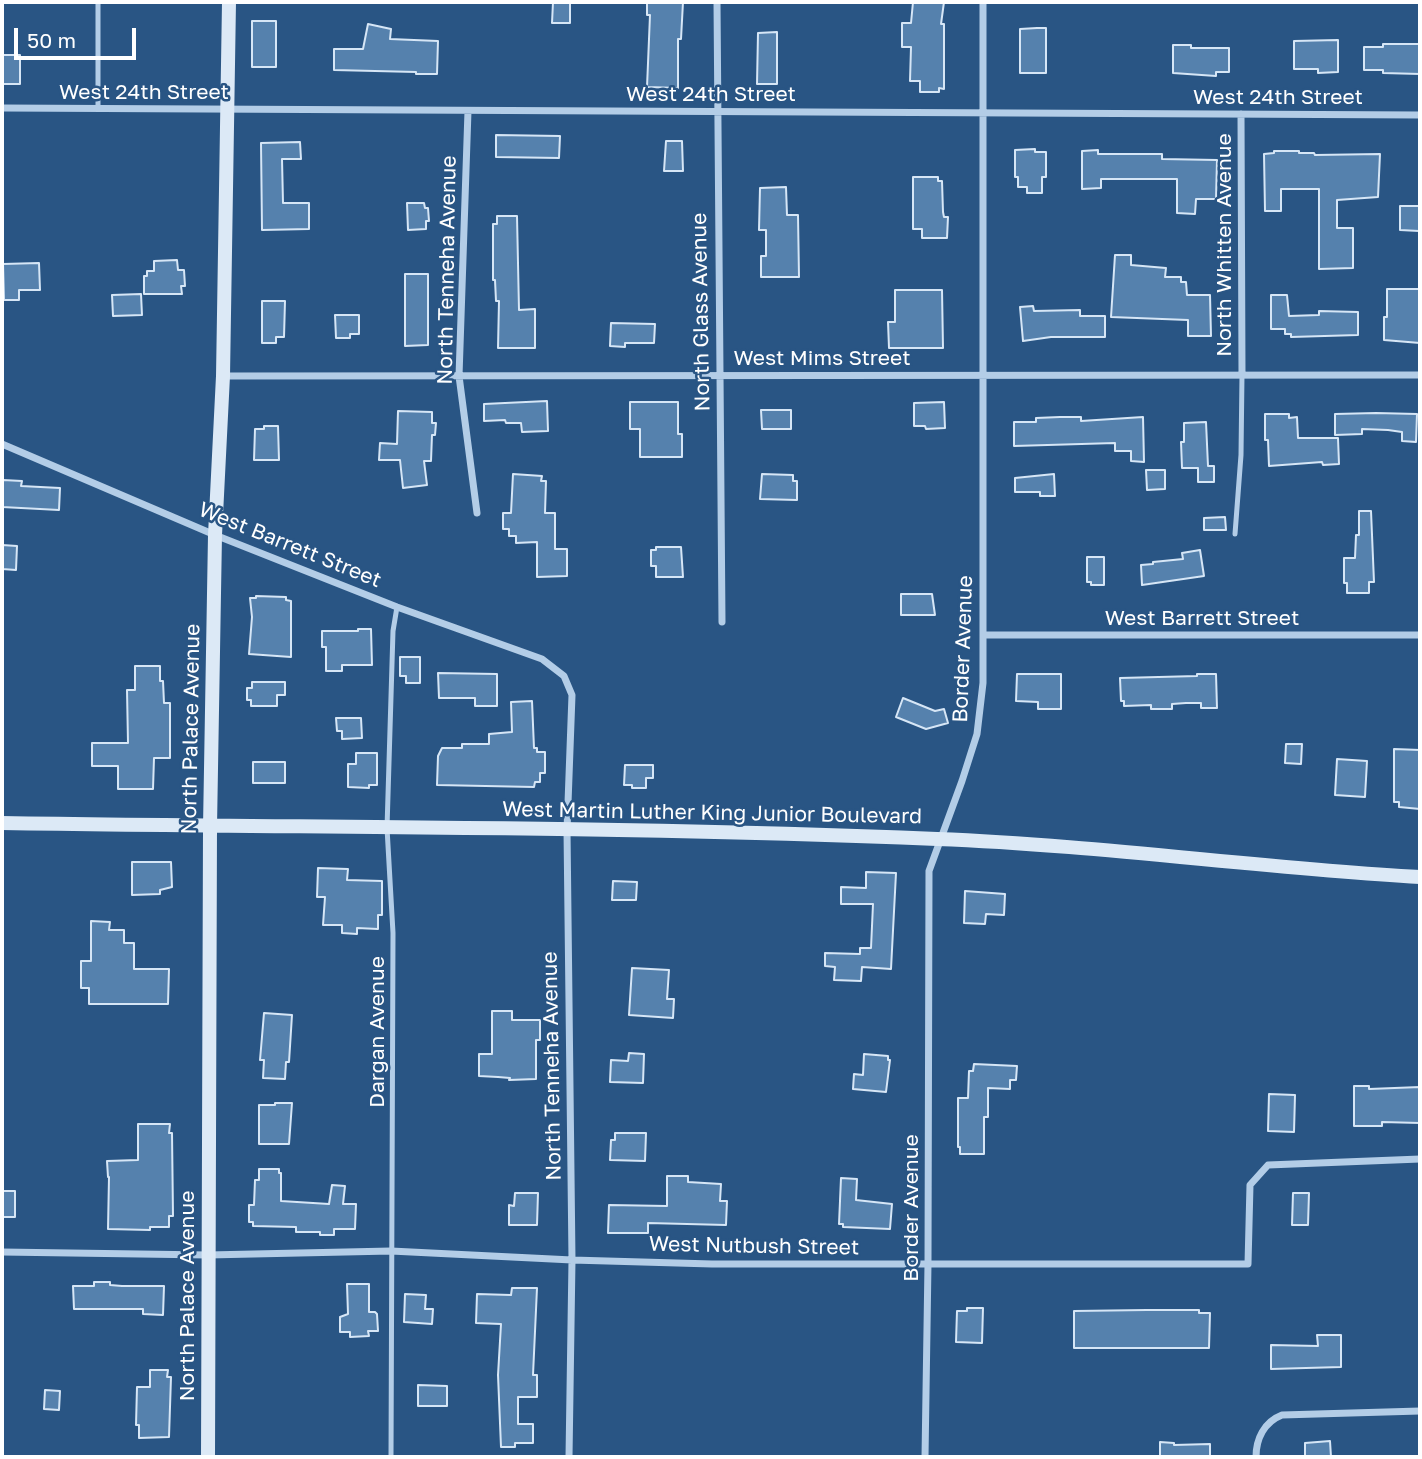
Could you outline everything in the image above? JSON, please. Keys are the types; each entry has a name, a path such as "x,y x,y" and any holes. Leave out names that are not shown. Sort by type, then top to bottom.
{"street":[{"name":"North Palace Avenue","path":"208,1457 210,827 215,535 223,376 229,2"},
{"name":"North Glass Avenue","path":"717,2 722,622"},
{"name":"Border Avenue","path":"925,1457 929,871 977,734 983,683 983,2"},
{"name":"West 24th Street","path":"2,108 1420,115"},
{"name":"North Tenneha Avenue","path":"468,111 459,376 477,513"},
{"name":"North Whitten Avenue","path":"1241,114 1242,375"},
{"name":"West Mims Street","path":"223,376 1420,375"},
{"name":"West Barrett Street","path":"2,444 215,535 397,607 542,659 564,676"},
{"name":"West Barrett Street","path":"984,635 1420,635"},
{"name":"North Tenneha Avenue","path":"564,676 572,695 567,830 572,1260 569,1457"},
{"name":"West Martin Luther King Junior Boulevard","path":"2,823 567,830 939,839 1420,877"},
{"name":"West Nutbush Street","path":"2,1252 208,1255 391,1251 572,1260 928,1265 1248,1264 1250,1185 1268,1165 1420,1159"},
{"path":"1256,1457 1256,1444 1271,1419 1282,1415 1420,1411"}],"lane":[{"path":"98,2 98,109"},
{"path":"1235,534 1241,455 1242,375"},
{"name":"Dargan Avenue","path":"391,1457 393,933 387,828 393,631 397,607"}],"building":[{"path":"553,2 570,2 570,23 552,23"},
{"path":"647,2 683,2 681,39 678,39 678,88 647,87 650,15 647,15"},
{"path":"913,2 944,2 941,24 944,24 944,89 939,88 939,92 920,92 920,81 910,81 911,47 902,47 902,23 911,23"},
{"path":"252,21 276,21 276,67 252,67"},
{"path":"368,24 391,29 390,39 438,41 437,74 334,70 334,49 363,49"},
{"path":"1046,28 1046,73 1020,73 1020,29"},
{"path":"777,32 777,84 757,84 758,33"},
{"path":"1338,40 1338,72 1318,73 1318,69 1294,69 1294,41"},
{"path":"1383,44 1420,44 1420,74 1364,70 1364,47 1383,47"},
{"path":"1173,45 1229,48 1229,72 1216,72 1216,76 1173,73"},
{"path":"2,55 20,55 20,84 2,84"},
{"path":"496,135 560,136 559,158 496,157"},
{"path":"666,141 682,141 683,171 664,171"},
{"path":"300,142 301,159 282,159 283,203 309,203 309,229 262,230 261,143"},
{"path":"1035,149 1035,152 1046,152 1046,177 1042,177 1042,193 1027,193 1027,187 1018,187 1018,177 1015,177 1015,150"},
{"path":"1098,150 1098,154 1162,154 1162,159 1217,160 1216,199 1196,199 1195,214 1177,213 1177,179 1101,179 1101,188 1082,189 1082,151"},
{"path":"1274,151 1299,151 1315,155 1380,154 1378,197 1337,200 1337,228 1353,228 1353,268 1319,269 1319,189 1281,189 1281,211 1265,211 1264,154"},
{"path":"913,177 938,177 938,181 942,181 943,212 944,217 948,217 947,238 922,238 922,229 913,229"},
{"path":"786,187 787,215 798,215 799,277 761,277 761,256 766,256 766,230 759,230 760,188"},
{"path":"407,203 424,203 425,208 428,208 429,221 426,221 426,229 408,230"},
{"path":"1400,206 1420,206 1419,231 1400,230"},
{"path":"497,216 517,216 519,310 535,309 535,348 498,348 499,301 496,301 493,280 493,224 497,224"},
{"path":"1115,255 1131,255 1131,265 1166,268 1165,277 1181,277 1181,282 1186,282 1187,295 1210,295 1211,336 1188,336 1188,320 1111,317"},
{"path":"177,260 178,270 184,270 185,286 181,286 182,294 144,294 144,276 147,276 147,271 154,271 154,261"},
{"path":"39,263 40,290 19,290 19,300 4,300 3,264"},
{"path":"405,274 428,274 428,345 405,346"},
{"path":"1387,289 1420,289 1420,343 1384,340"},
{"path":"895,290 942,290 943,348 889,348 888,322 895,322"},
{"path":"141,294 142,315 113,316 112,295"},
{"path":"1271,295 1287,295 1289,316 1319,315 1319,311 1358,312 1358,335 1291,337 1291,334 1285,334 1285,329 1271,329"},
{"path":"262,301 285,301 284,337 276,337 276,343 262,343"},
{"path":"1033,306 1034,311 1080,310 1080,316 1105,316 1105,337 1051,337 1023,341 1020,307"},
{"path":"335,315 359,315 359,334 350,334 350,338 336,338"},
{"path":"611,323 655,324 654,343 610,346"},
{"path":"547,401 548,431 522,432 521,423 506,423 505,420 484,421 484,404"},
{"path":"630,402 678,402 678,434 682,434 682,457 640,457 640,429 630,429"},
{"path":"944,402 945,428 926,429 925,426 914,426 914,403"},
{"path":"761,410 791,410 791,429 762,429"},
{"path":"398,411 432,412 432,423 436,423 435,435 432,435 431,461 424,461 427,485 403,488 400,460 379,460 380,443 397,444"},
{"path":"1265,414 1289,414 1289,418 1297,417 1298,438 1338,438 1339,464 1323,465 1322,462 1269,466"},
{"path":"1335,414 1417,414 1416,442 1402,441 1402,432 1388,430 1362,429 1362,434 1335,435"},
{"path":"1081,417 1081,421 1143,417 1144,462 1131,461 1131,451 1115,451 1115,443 1014,446 1014,422 1036,422 1036,418"},
{"path":"1206,422 1208,466 1214,466 1214,482 1198,482 1198,468 1182,468 1181,442 1184,442 1184,423"},
{"path":"264,426 278,426 279,460 254,460 255,429 264,429"},
{"path":"1146,470 1165,470 1165,489 1147,490"},
{"path":"513,474 542,476 541,481 546,481 545,513 555,513 555,549 567,549 567,576 537,577 537,542 516,543 516,536 509,536 509,529 503,529 503,513 511,513"},
{"path":"762,474 793,475 793,481 797,481 797,500 760,499"},
{"path":"1054,474 1055,496 1040,496 1040,492 1015,492 1015,478"},
{"path":"3,480 22,481 21,486 60,488 59,510 2,507"},
{"path":"1359,511 1371,511 1374,582 1369,582 1369,593 1347,593 1347,583 1344,583 1344,558 1355,558"},
{"path":"1225,517 1226,530 1204,530 1204,518"},
{"path":"2,545 17,546 16,570 2,569"},
{"path":"656,547 681,547 683,577 656,577 656,566 651,566 651,550 656,550"},
{"path":"1200,550 1204,576 1142,585 1141,565 1183,559 1182,553"},
{"path":"1087,557 1104,557 1104,585 1091,585 1091,582 1087,582"},
{"path":"901,594 932,594 935,615 901,615"},
{"path":"286,597 286,600 291,601 291,657 249,654 252,617 250,598"},
{"path":"371,629 372,665 342,665 342,671 326,671 326,647 322,647 322,631"},
{"path":"400,657 420,657 420,683 406,683 406,676 400,676"},
{"path":"135,666 160,666 164,703 170,703 170,758 154,758 153,789 118,789 118,766 92,766 92,743 128,743 127,690 135,690"},
{"path":"438,673 497,674 497,706 475,706 475,698 439,698"},
{"path":"1017,674 1061,674 1061,709 1038,709 1038,702 1016,701"},
{"path":"1216,674 1217,708 1201,708 1201,703 1186,703 1172,704 1172,709 1151,709 1151,705 1124,706 1124,701 1121,701 1120,678"},
{"path":"252,682 285,682 285,695 277,695 277,706 251,706 251,700 247,700 247,688 252,688"},
{"path":"903,698 935,711 944,709 948,723 926,729 896,717"},
{"path":"532,701 534,748 537,748 537,752 545,752 545,773 540,773 540,782 535,782 534,787 437,785 438,756 442,748 462,748 462,744 489,744 489,734 512,732 511,702"},
{"path":"336,718 361,718 362,738 342,739 342,731 337,731"},
{"path":"1286,744 1302,744 1301,764 1285,763"},
{"path":"1394,749 1420,750 1420,809 1399,807 1399,802 1394,802"},
{"path":"356,753 377,753 377,785 369,785 369,788 348,787 348,764 356,764"},
{"path":"1337,759 1367,761 1365,797 1335,795"},
{"path":"253,762 285,762 285,783 253,783"},
{"path":"625,765 653,765 653,778 646,778 646,788 624,785"},
{"path":"132,862 171,862 172,887 160,890 160,894 132,895"},
{"path":"318,868 348,869 347,880 382,881 382,915 378,915 378,929 357,928 357,934 342,933 342,925 323,925 325,897 317,897"},
{"path":"866,872 896,873 891,969 862,967 861,981 834,980 835,967 825,966 825,953 860,954 860,948 871,948 873,904 841,904 841,887 866,888"},
{"path":"613,881 637,882 636,900 612,900"},
{"path":"965,891 1005,894 1004,915 986,914 985,924 964,923"},
{"path":"91,921 110,922 109,930 124,930 124,943 134,943 134,969 169,969 168,1004 89,1004 89,988 81,988 81,961 91,961"},
{"path":"632,968 669,970 667,999 674,999 673,1018 629,1015"},
{"path":"492,1011 512,1011 512,1020 540,1020 540,1040 536,1040 536,1079 509,1080 510,1078 479,1076 479,1054 492,1054"},
{"path":"264,1013 292,1015 289,1062 286,1062 285,1079 263,1078 264,1060 260,1060"},
{"path":"629,1053 644,1054 643,1083 610,1082 611,1060 628,1061"},
{"path":"864,1054 888,1056 890,1060 886,1092 853,1089 854,1074 863,1075"},
{"path":"974,1064 1017,1066 1016,1080 1010,1080 1010,1089 988,1088 988,1117 984,1117 984,1154 960,1154 958,1098 968,1098 969,1071 973,1071"},
{"path":"1354,1086 1369,1086 1369,1089 1420,1087 1420,1123 1382,1122 1382,1126 1354,1126"},
{"path":"1269,1094 1295,1095 1294,1132 1268,1131"},
{"path":"292,1103 289,1144 259,1144 259,1105"},
{"path":"138,1124 170,1124 173,1216 169,1216 169,1227 150,1227 150,1230 108,1229 107,1161 138,1160"},
{"path":"615,1133 646,1133 645,1161 610,1160 611,1140 615,1140"},
{"path":"259,1169 279,1169 281,1201 329,1204 332,1185 345,1186 343,1204 356,1204 355,1229 334,1229 334,1235 320,1235 320,1232 296,1232 296,1227 253,1226 253,1222 249,1222 249,1205 254,1205 255,1180 259,1180"},
{"path":"667,1176 688,1176 688,1182 721,1184 720,1201 727,1201 726,1225 648,1223 648,1233 608,1233 609,1205 667,1206"},
{"path":"841,1178 857,1179 856,1200 892,1204 890,1229 843,1227 843,1224 839,1224"},
{"path":"2,1191 15,1191 15,1217 2,1217"},
{"path":"515,1193 538,1193 537,1225 509,1225 509,1205 514,1206"},
{"path":"1293,1193 1309,1193 1308,1225 1292,1225"},
{"path":"94,1282 110,1282 110,1285 122,1286 164,1286 163,1315 143,1314 143,1309 74,1309 73,1286 94,1286"},
{"path":"347,1284 369,1284 369,1312 377,1314 378,1331 368,1331 369,1336 350,1337 350,1332 340,1332 340,1317 348,1314"},
{"path":"512,1288 537,1288 533,1375 537,1375 537,1397 518,1397 518,1424 533,1424 533,1443 515,1443 515,1447 501,1447 498,1375 501,1324 476,1323 477,1294 511,1295"},
{"path":"405,1294 426,1295 425,1309 433,1309 432,1324 404,1322"},
{"path":"967,1308 983,1308 982,1343 956,1342 957,1311 967,1311"},
{"path":"1199,1310 1199,1313 1210,1313 1209,1348 1074,1348 1074,1311"},
{"path":"1317,1335 1341,1335 1341,1367 1271,1369 1271,1345 1318,1346"},
{"path":"150,1370 168,1370 167,1377 171,1377 169,1437 139,1438 139,1425 136,1425 137,1387 150,1387"},
{"path":"418,1385 447,1386 447,1406 418,1406"},
{"path":"45,1390 60,1391 59,1410 44,1409"},
{"path":"1330,1441 1331,1457 1305,1457 1305,1443"},
{"path":"1160,1442 1174,1445 1210,1444 1210,1457 1160,1457"}]}
